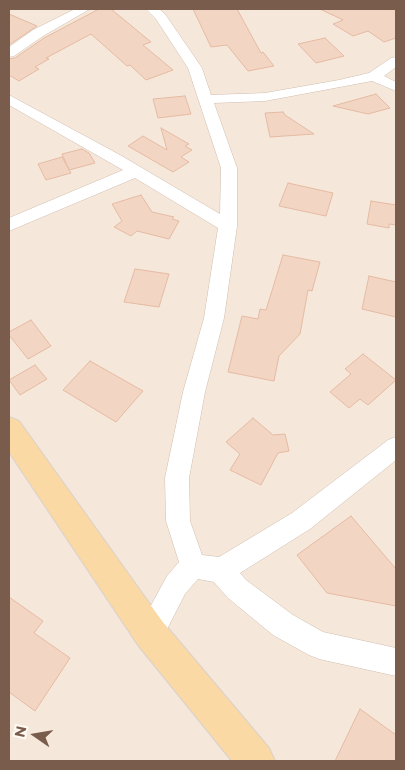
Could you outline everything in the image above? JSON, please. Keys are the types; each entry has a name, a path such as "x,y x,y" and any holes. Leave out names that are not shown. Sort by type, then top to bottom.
{"main road":[{"path":"9,428 150,633 256,761"}],"street":[{"path":"9,52 38,33 84,9"},
{"path":"152,9 161,17 195,68 229,168 228,226 214,318 194,392 177,478 178,521 194,566"},
{"path":"207,99 266,97 374,76 396,61"},
{"path":"374,76 396,86"},
{"path":"9,99 228,226"},
{"path":"9,225 136,171"},
{"path":"221,570 300,521 396,447"},
{"path":"194,566 221,570 238,589 283,625 319,645 396,662"},
{"path":"150,633 176,584 194,566"}],"shaded area":[{"path":"9,9 396,9 396,761 9,761"}],"building":[{"path":"99,9 111,9 151,42 143,45 173,70 146,80 91,34 46,58 49,59 35,67 39,69 19,81 9,75 9,59 15,58 44,38"},
{"path":"193,9 237,9 261,53 263,52 274,66 248,71 227,45 211,47"},
{"path":"320,9 396,9 396,38 384,42 368,31 353,36 333,24 343,20"},
{"path":"9,14 37,26 9,45"},
{"path":"325,38 344,56 316,63 298,44"},
{"path":"376,94 390,108 368,114 333,106"},
{"path":"185,96 191,114 158,118 153,99"},
{"path":"283,112 314,134 270,137 265,113"},
{"path":"161,128 189,144 185,146 192,150 181,157 189,162 173,172 128,146 143,136 167,150"},
{"path":"82,149 89,153 95,163 69,170 62,154"},
{"path":"62,157 71,173 46,180 38,164"},
{"path":"288,183 333,193 326,216 279,206"},
{"path":"141,195 152,212 174,217 172,219 179,221 169,239 137,231 131,236 114,227 122,221 112,204"},
{"path":"371,201 396,205 396,225 389,224 389,228 367,224"},
{"path":"283,255 320,262 312,291 308,290 300,334 279,356 274,381 228,372 242,316 258,319 260,309 266,310"},
{"path":"135,269 169,274 159,307 124,302"},
{"path":"369,276 396,282 396,317 362,309"},
{"path":"31,320 51,346 28,359 9,335 9,332"},
{"path":"363,354 396,380 368,405 360,399 349,408 330,392 351,374 345,369"},
{"path":"90,361 143,391 116,422 63,390"},
{"path":"35,365 47,379 20,395 9,380"},
{"path":"253,418 273,435 285,434 289,451 278,453 261,485 230,470 240,454 226,442"},
{"path":"351,516 396,569 396,606 327,593 297,555"},
{"path":"9,597 43,621 34,633 70,658 35,711 9,692"},
{"path":"360,709 396,735 396,761 335,761"}]}
